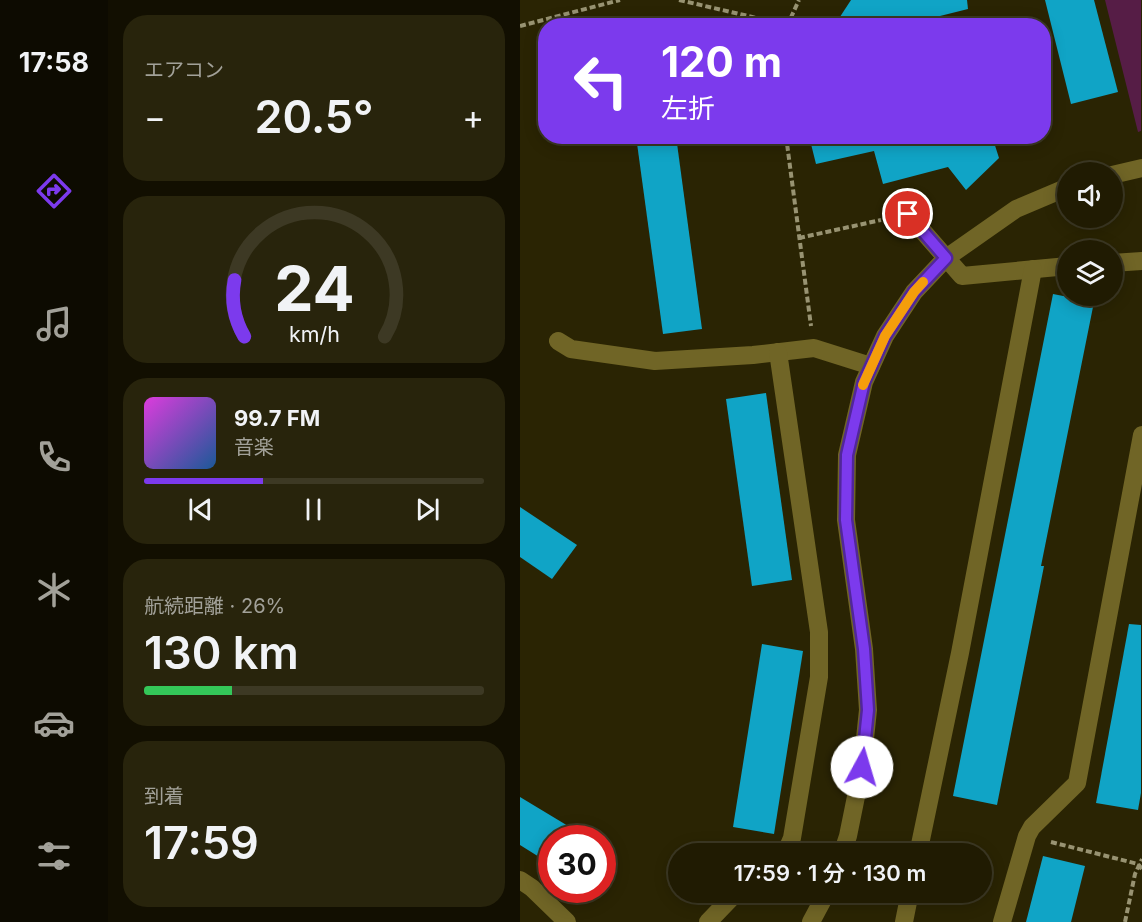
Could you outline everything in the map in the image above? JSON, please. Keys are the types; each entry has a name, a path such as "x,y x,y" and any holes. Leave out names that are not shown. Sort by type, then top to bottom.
{"street":[{"path":"1123,172 1141,168"},
{"path":"845,843 862,767 868,710 864,649 846,520 847,455 864,382 885,336 914,292 946,258 1015,209 1057,192"},
{"path":"904,209 962,276 1057,267"},
{"path":"1123,262 1141,261"},
{"path":"920,843 960,653 1033,269"},
{"path":"558,340 571,349 655,361 753,355 814,348 871,366"},
{"path":"778,352 819,632 819,678 790,843"},
{"path":"1002,922 1027,836 1032,827 1078,783 1141,435"},
{"path":"520,880 532,888 567,922"},
{"path":"708,922 726,903"},
{"path":"811,922 821,903"},
{"path":"904,922 908,903"}],"path":[{"path":"551,18 620,0"},
{"path":"679,0 757,18"},
{"path":"790,18 799,0"},
{"path":"520,26 538,21"},
{"path":"787,144 814,348"},
{"path":"799,238 904,209"},
{"path":"1027,836 1138,864 1141,869"},
{"path":"1125,922 1135,874 1141,859"}],"shaded area":[{"path":"1105,0 1141,0 1141,131 1138,132"}],"building":[{"path":"851,0 967,0 968,9 932,18 839,18"},
{"path":"1045,0 1094,0 1118,92 1071,104"},
{"path":"637,144 677,144 702,329 663,334"},
{"path":"811,144 995,144 999,158 966,190 948,167 883,184 874,151 816,164"},
{"path":"1053,294 1057,295 1057,306 1093,306 1041,566 1044,566 997,805 953,796"},
{"path":"766,393 792,580 752,586 726,399"},
{"path":"520,507 577,545 552,579 520,557"},
{"path":"1129,624 1141,625 1141,793 1138,810 1096,803"},
{"path":"762,644 803,651 774,834 733,827"},
{"path":"520,797 566,825 538,825 538,856 520,845"},
{"path":"1043,856 1085,866 1071,922 1026,922"}],"slow traffic":[{"path":"863,385 885,336 923,282"}],"route":[{"path":"862,767 868,710 864,649 846,520 847,455 864,382 885,336 914,292 946,258 908,214"}]}
